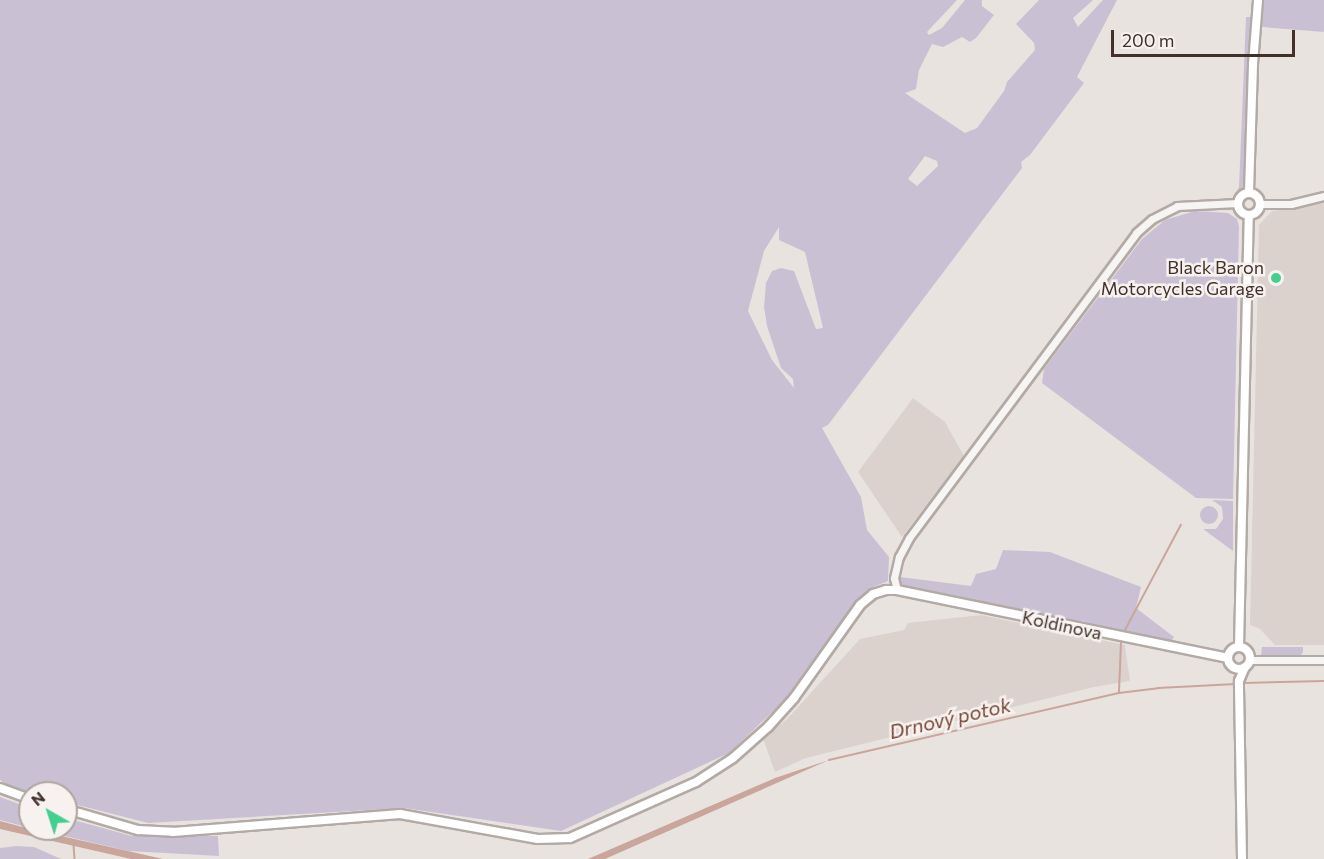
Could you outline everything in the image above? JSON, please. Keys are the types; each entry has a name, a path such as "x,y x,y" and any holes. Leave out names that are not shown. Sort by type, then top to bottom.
{"main road":[{"path":"1249,192 1252,73 1258,0"},
{"path":"1249,192 1258,196 1261,204 1258,212 1249,215 1241,211 1238,203 1242,195 1249,192"},
{"path":"1239,647 1249,215"},
{"path":"78,812 138,830 191,831 400,814 538,839 570,838 696,782 734,758 768,727 794,698 867,598 879,591 897,590"},
{"name":"Koldinova","path":"897,590 1227,658"},
{"path":"1238,676 1247,663 1246,650 1239,647 1230,651 1227,658 1238,676 1242,859"},
{"path":"0,788 18,795"}],"street":[{"path":"1261,204 1291,204 1324,196"},
{"path":"897,590 894,578 899,557 909,538 1136,233 1152,219 1177,206 1238,203"},
{"path":"1247,663 1324,660"}],"shaded area":[{"path":"0,0 957,0 927,32 929,35 942,28 965,0 982,0 982,6 994,15 976,38 970,42 962,37 943,47 932,44 919,70 916,89 905,93 965,133 977,128 1004,91 1007,82 1035,50 1034,43 1016,24 1039,0 1093,0 1073,18 1078,27 1103,0 1117,0 1077,77 1084,83 1030,155 1021,162 1022,168 828,425 822,428 861,497 867,530 889,557 888,581 873,587 857,600 789,696 729,753 561,831 404,808 148,823 78,805 78,781 18,781 18,791 0,780","holes":["925,156 937,161 938,166 917,186 908,179","779,227 779,240 805,252 823,328 816,329 794,271 781,268 772,271 766,283 764,307 767,326 781,368 793,379 794,388 772,360 748,311 764,251"]},
{"path":"1264,0 1324,0 1324,32 1262,27"},
{"path":"1246,17 1252,17 1245,178 1243,189 1235,195 1239,187"},
{"path":"1324,203 1324,645 1275,645 1260,629 1250,625 1259,225 1272,211"},
{"path":"1195,211 1228,213 1237,219 1239,227 1233,499 1196,498 1042,383 1044,369 1142,239 1165,220"},
{"path":"1242,227 1238,556 1235,556"},
{"path":"913,398 945,422 964,456 902,537 858,472"},
{"path":"1212,500 1233,501 1233,551 1203,529 1216,529 1223,519 1222,507"},
{"path":"1205,506 1213,506 1218,511 1216,522 1205,524 1200,519 1200,511"},
{"path":"1003,550 1050,552 1141,587 1136,608 1174,637 1169,645 1112,632 1104,627 1082,621 1075,624 905,588 900,581 900,577 971,586 976,574 996,569"},
{"path":"981,615 1125,645 1130,681 1094,687 806,758 775,772 763,739 787,719 860,639 904,630 908,623"},
{"path":"1262,647 1303,647 1303,652 1300,657 1293,658 1261,655"},
{"path":"829,760 605,859 588,859 775,778"},
{"path":"0,797 18,804 18,825 0,820"},
{"path":"0,821 18,826 18,833 0,829"},
{"path":"78,821 132,836 218,836 219,856 128,851 78,839"},
{"path":"78,840 163,859 131,859 52,841"},
{"path":"34,847 61,859 0,859 0,848"}],"waterway":[{"path":"1124,632 1181,525"},
{"path":"1119,692 1121,642"},
{"name":"Drnový potok","path":"1244,683 1324,681"},
{"name":"Drnový potok","path":"829,760 1119,693 1158,688 1236,684"},
{"path":"74,845 75,859"}],"place":[{"name":"Black Baron Motorcycles Garage","path":"1276,278"}]}
